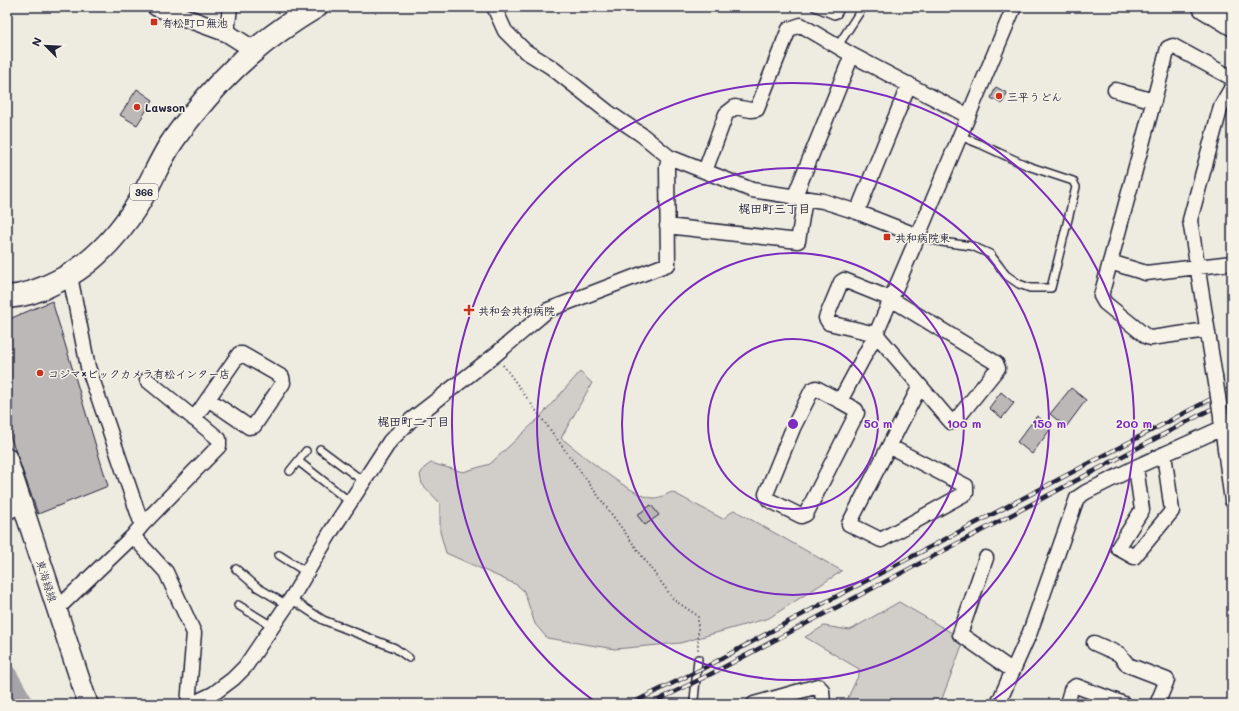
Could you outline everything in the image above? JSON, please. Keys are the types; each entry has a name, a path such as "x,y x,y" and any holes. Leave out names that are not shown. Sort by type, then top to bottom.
{"highway":[{"name":"366","path":"7,297 19,296 49,286 70,276 97,256 118,232 138,203 171,144 211,92 230,71 254,50 299,17 316,7"},
{"path":"1204,7 1232,24"}],"main road":[{"name":"東海緑線","path":"7,458 14,508 56,610 88,704"}],"street":[{"path":"156,7 227,32 254,50"},
{"path":"227,32 230,7"},
{"path":"494,7 505,31 525,50 551,66 608,112 642,135 669,157 705,170 752,190 823,201 857,212 918,236"},
{"path":"840,401 876,334 1014,7"},
{"path":"705,170 726,114 735,108 751,110 757,109 789,29 801,25 837,47 968,116"},
{"path":"1207,330 1151,338 1147,337 1105,303 1101,296 1168,48 1174,46 1232,78"},
{"path":"668,226 798,241 799,198 852,55"},
{"path":"857,212 909,84"},
{"path":"1232,87 1221,106 1190,220 1215,377 1232,500"},
{"path":"1116,90 1154,101"},
{"path":"192,704 213,694 233,679 245,666 289,602 363,481 390,441 410,420 495,355 548,310 668,264 667,166 669,157"},
{"path":"1110,262 1146,273 1232,263"},
{"path":"70,276 88,367 138,531 166,572 194,633 188,704"},
{"path":"844,280 891,299 996,363 998,368 956,420 951,422 876,334 829,323 826,318 840,282 844,280"},
{"path":"194,419 239,354 242,354 282,378 283,383 254,426 249,427 208,400"},
{"path":"56,610 138,531 219,446 219,439 147,380"},
{"path":"889,446 966,486 966,493 881,540 849,524 889,446 920,386"},
{"path":"816,388 840,401 856,410 857,413 806,514 801,516 769,500 766,494 793,428 812,390 816,388"},
{"path":"998,704 1030,632 1077,498 1086,492 1164,454 1221,422"},
{"path":"1136,467 1142,510 1118,548 1134,557 1172,511 1164,454"},
{"path":"986,558 960,634 1013,671"},
{"path":"1094,643 1119,654 1128,665 1167,680 1157,704"},
{"path":"754,704 818,686 822,690 823,704"},
{"path":"1067,704 1071,690 1076,686 1124,704"}],"lane":[{"path":"815,7 834,15 837,14 841,7"},
{"path":"837,47 863,7"},
{"path":"918,236 941,242 972,246 990,254 1006,276 1019,284 1030,288 1051,288 1076,187 1073,181 1028,166 960,136"},
{"path":"320,449 363,481"},
{"path":"290,471 306,451"},
{"path":"298,461 350,502"},
{"path":"279,555 306,572"},
{"path":"236,569 257,587 323,620 395,648 409,658"},
{"path":"238,605 272,626"},
{"path":"696,704 694,700 698,659"}],"path":[{"path":"495,355 674,600 698,616 698,659"}],"shaded area":[{"path":"580,372 592,383 561,438 606,473 633,491 644,496 656,498 672,492 723,519 734,510 842,571 769,618 680,643 615,649 547,638 535,624 524,591 517,585 446,553 440,532 440,503 422,484 420,475 424,468 431,463 463,472 490,464 538,419"},
{"path":"899,602 964,640 940,704 845,704 859,674 859,669 805,637 824,626 850,630"}],"building":[{"name":"三平うどん","path":"996,87 1007,93 1002,104 991,98"},
{"name":"Lawson","path":"137,89 153,100 137,125 120,115"},
{"name":"コジマ×ビックカメラ有松インター店","path":"52,301 108,486 38,514 7,427 7,320"},
{"path":"1071,388 1086,400 1066,427 1050,414"},
{"path":"1001,392 1014,403 1002,418 989,408"},
{"path":"1037,416 1052,427 1032,454 1017,442"},
{"path":"651,505 659,515 645,525 637,515"}],"waterway":[{"path":"7,675 24,704"}],"railway":[{"path":"630,704 708,666 786,623 1232,388"},
{"path":"650,704 709,675 1232,398"}],"place":[{"name":"有松町口無池","path":"154,22"},
{"name":"三平うどん","path":"999,96"},
{"name":"Lawson","path":"137,107"},
{"name":"共和病院東","path":"887,237"},
{"name":"共和会共和病院","path":"469,310"},
{"name":"コジマ×ビックカメラ有松インター店","path":"40,373"}],"district":[{"name":"梶田町三丁目","path":"774,208"},
{"name":"梶田町二丁目","path":"413,421"}]}
